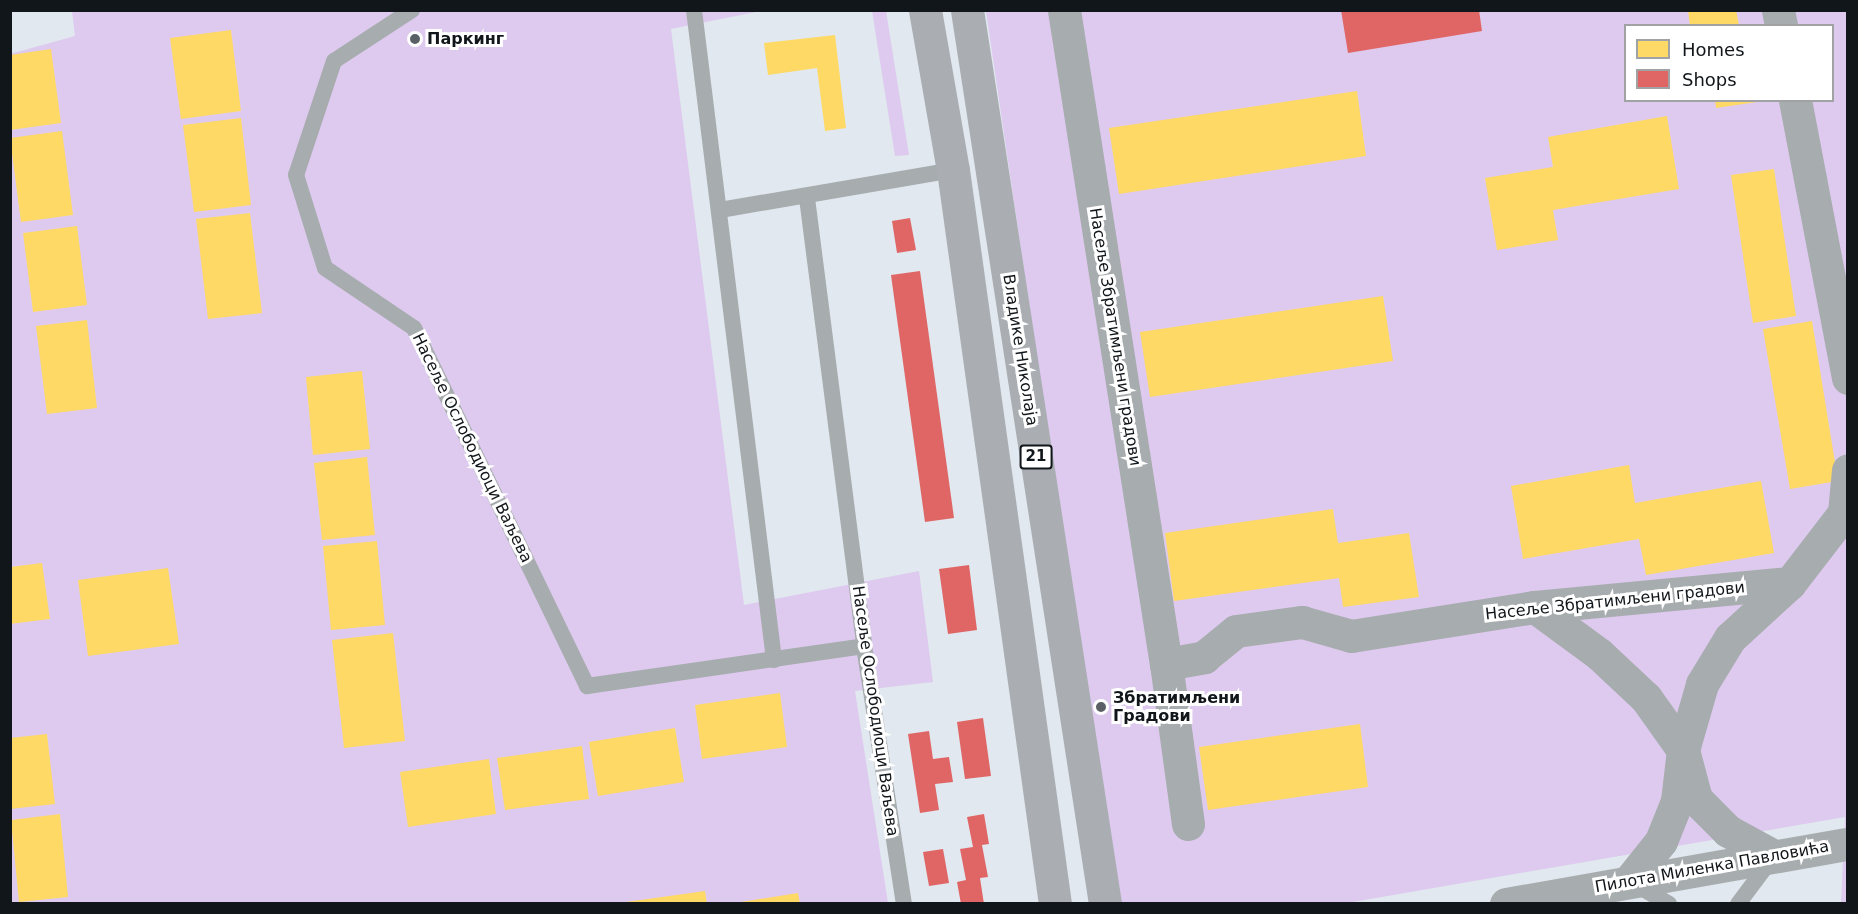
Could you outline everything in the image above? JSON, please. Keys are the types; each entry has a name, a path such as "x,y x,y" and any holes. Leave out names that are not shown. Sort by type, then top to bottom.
{"main road":[{"path":"925,10 953,171 1055,903"},
{"name":"Владике Николаја","path":"967,10 1105,903"}],"street":[{"name":"Насеље Збратимљени градови","path":"1064,10 1166,664 1188,824"},
{"path":"1795,102 1848,378"},
{"name":"Насеље Збратимљени градови","path":"1629,881 1661,841 1677,801 1683,750 1702,684 1730,638 1790,583 1844,513 1848,470"},
{"name":"Насеље Збратимљени градови","path":"1166,664 1204,657 1236,631 1302,622 1351,636 1535,607 1790,583"},
{"path":"1535,607 1599,654 1646,698 1683,750 1696,799 1728,831 1774,856"},
{"name":"Пилота Миленка Павловића","path":"1506,903 1841,845"}],"lane":[{"name":"Насеље Ослободиоци Ваљева","path":"412,10 334,61 296,175 325,268 414,328 587,686 774,660"},
{"path":"694,10 774,660 864,646"},
{"path":"720,210 807,198 953,171"},
{"name":"Насеље Ослободиоци Ваљева","path":"807,198 864,646 904,903"},
{"path":"1738,903 1774,856"},
{"path":"1629,881 1669,903"}],"shaded area":[{"path":"72,11 761,11 671,29 744,605 919,571 933,682 855,691 888,903 11,903 10,54 75,36"},
{"path":"872,11 886,11 909,155 895,156"},
{"path":"986,11 1847,11 1847,903 1841,903 1845,817 1347,903 1117,903"}],"building: Homes":[{"path":"1688,10 1736,10 1739,24 1690,24"},
{"path":"231,30 241,111 181,119 170,38"},
{"path":"835,35 846,128 825,131 817,68 768,75 764,43"},
{"path":"51,49 61,123 10,130 10,55"},
{"path":"1357,91 1366,156 1119,194 1109,128"},
{"path":"1715,102 1757,102 1716,108"},
{"path":"1667,116 1679,189 1553,210 1558,240 1497,250 1485,178 1553,167 1548,137"},
{"path":"241,118 251,205 194,212 183,125"},
{"path":"62,131 73,215 21,222 10,138"},
{"path":"1774,169 1796,316 1753,323 1731,175"},
{"path":"250,213 262,313 208,319 196,219"},
{"path":"77,226 87,305 33,312 23,233"},
{"path":"1383,296 1393,361 1150,397 1140,332"},
{"path":"87,320 97,408 47,414 36,326"},
{"path":"1812,321 1838,481 1790,489 1763,329"},
{"path":"362,371 370,449 313,455 306,377"},
{"path":"367,457 375,535 322,540 314,463"},
{"path":"1629,465 1635,503 1761,481 1774,553 1646,575 1639,539 1523,559 1511,486"},
{"path":"1333,509 1338,543 1409,533 1419,597 1343,607 1339,578 1174,601 1165,533"},
{"path":"377,541 385,625 331,630 323,546"},
{"path":"42,563 50,619 10,624 10,567"},
{"path":"168,568 179,644 88,656 78,580"},
{"path":"393,633 405,741 344,748 332,640"},
{"path":"780,693 787,747 702,759 695,705"},
{"path":"1360,724 1368,787 1208,810 1199,747"},
{"path":"675,728 684,782 598,796 589,742"},
{"path":"47,734 55,804 10,809 10,738"},
{"path":"582,746 589,799 505,810 497,758"},
{"path":"489,759 496,814 408,827 400,772"},
{"path":"60,814 68,897 19,902 11,820"},
{"path":"705,891 707,904 626,904 626,902"},
{"path":"798,893 800,904 741,904 741,902"}],"building: Shops":[{"path":"1341,10 1479,10 1482,31 1348,53"},
{"path":"910,218 916,250 897,253 892,221"},
{"path":"920,271 954,518 925,522 891,275"},
{"path":"969,565 977,630 948,634 939,569"},
{"path":"983,718 991,776 965,779 957,722"},
{"path":"929,731 933,759 949,757 953,782 935,784 939,810 920,813 908,734"},
{"path":"984,814 989,844 982,845 988,877 980,878 984,904 961,904 957,882 966,880 960,849 973,847 967,817"},
{"path":"943,849 949,883 929,886 923,852"}],"place":[{"name":"Паркинг","path":"415,39"},
{"name":"Збратимљени Градови","path":"1101,707"}]}
